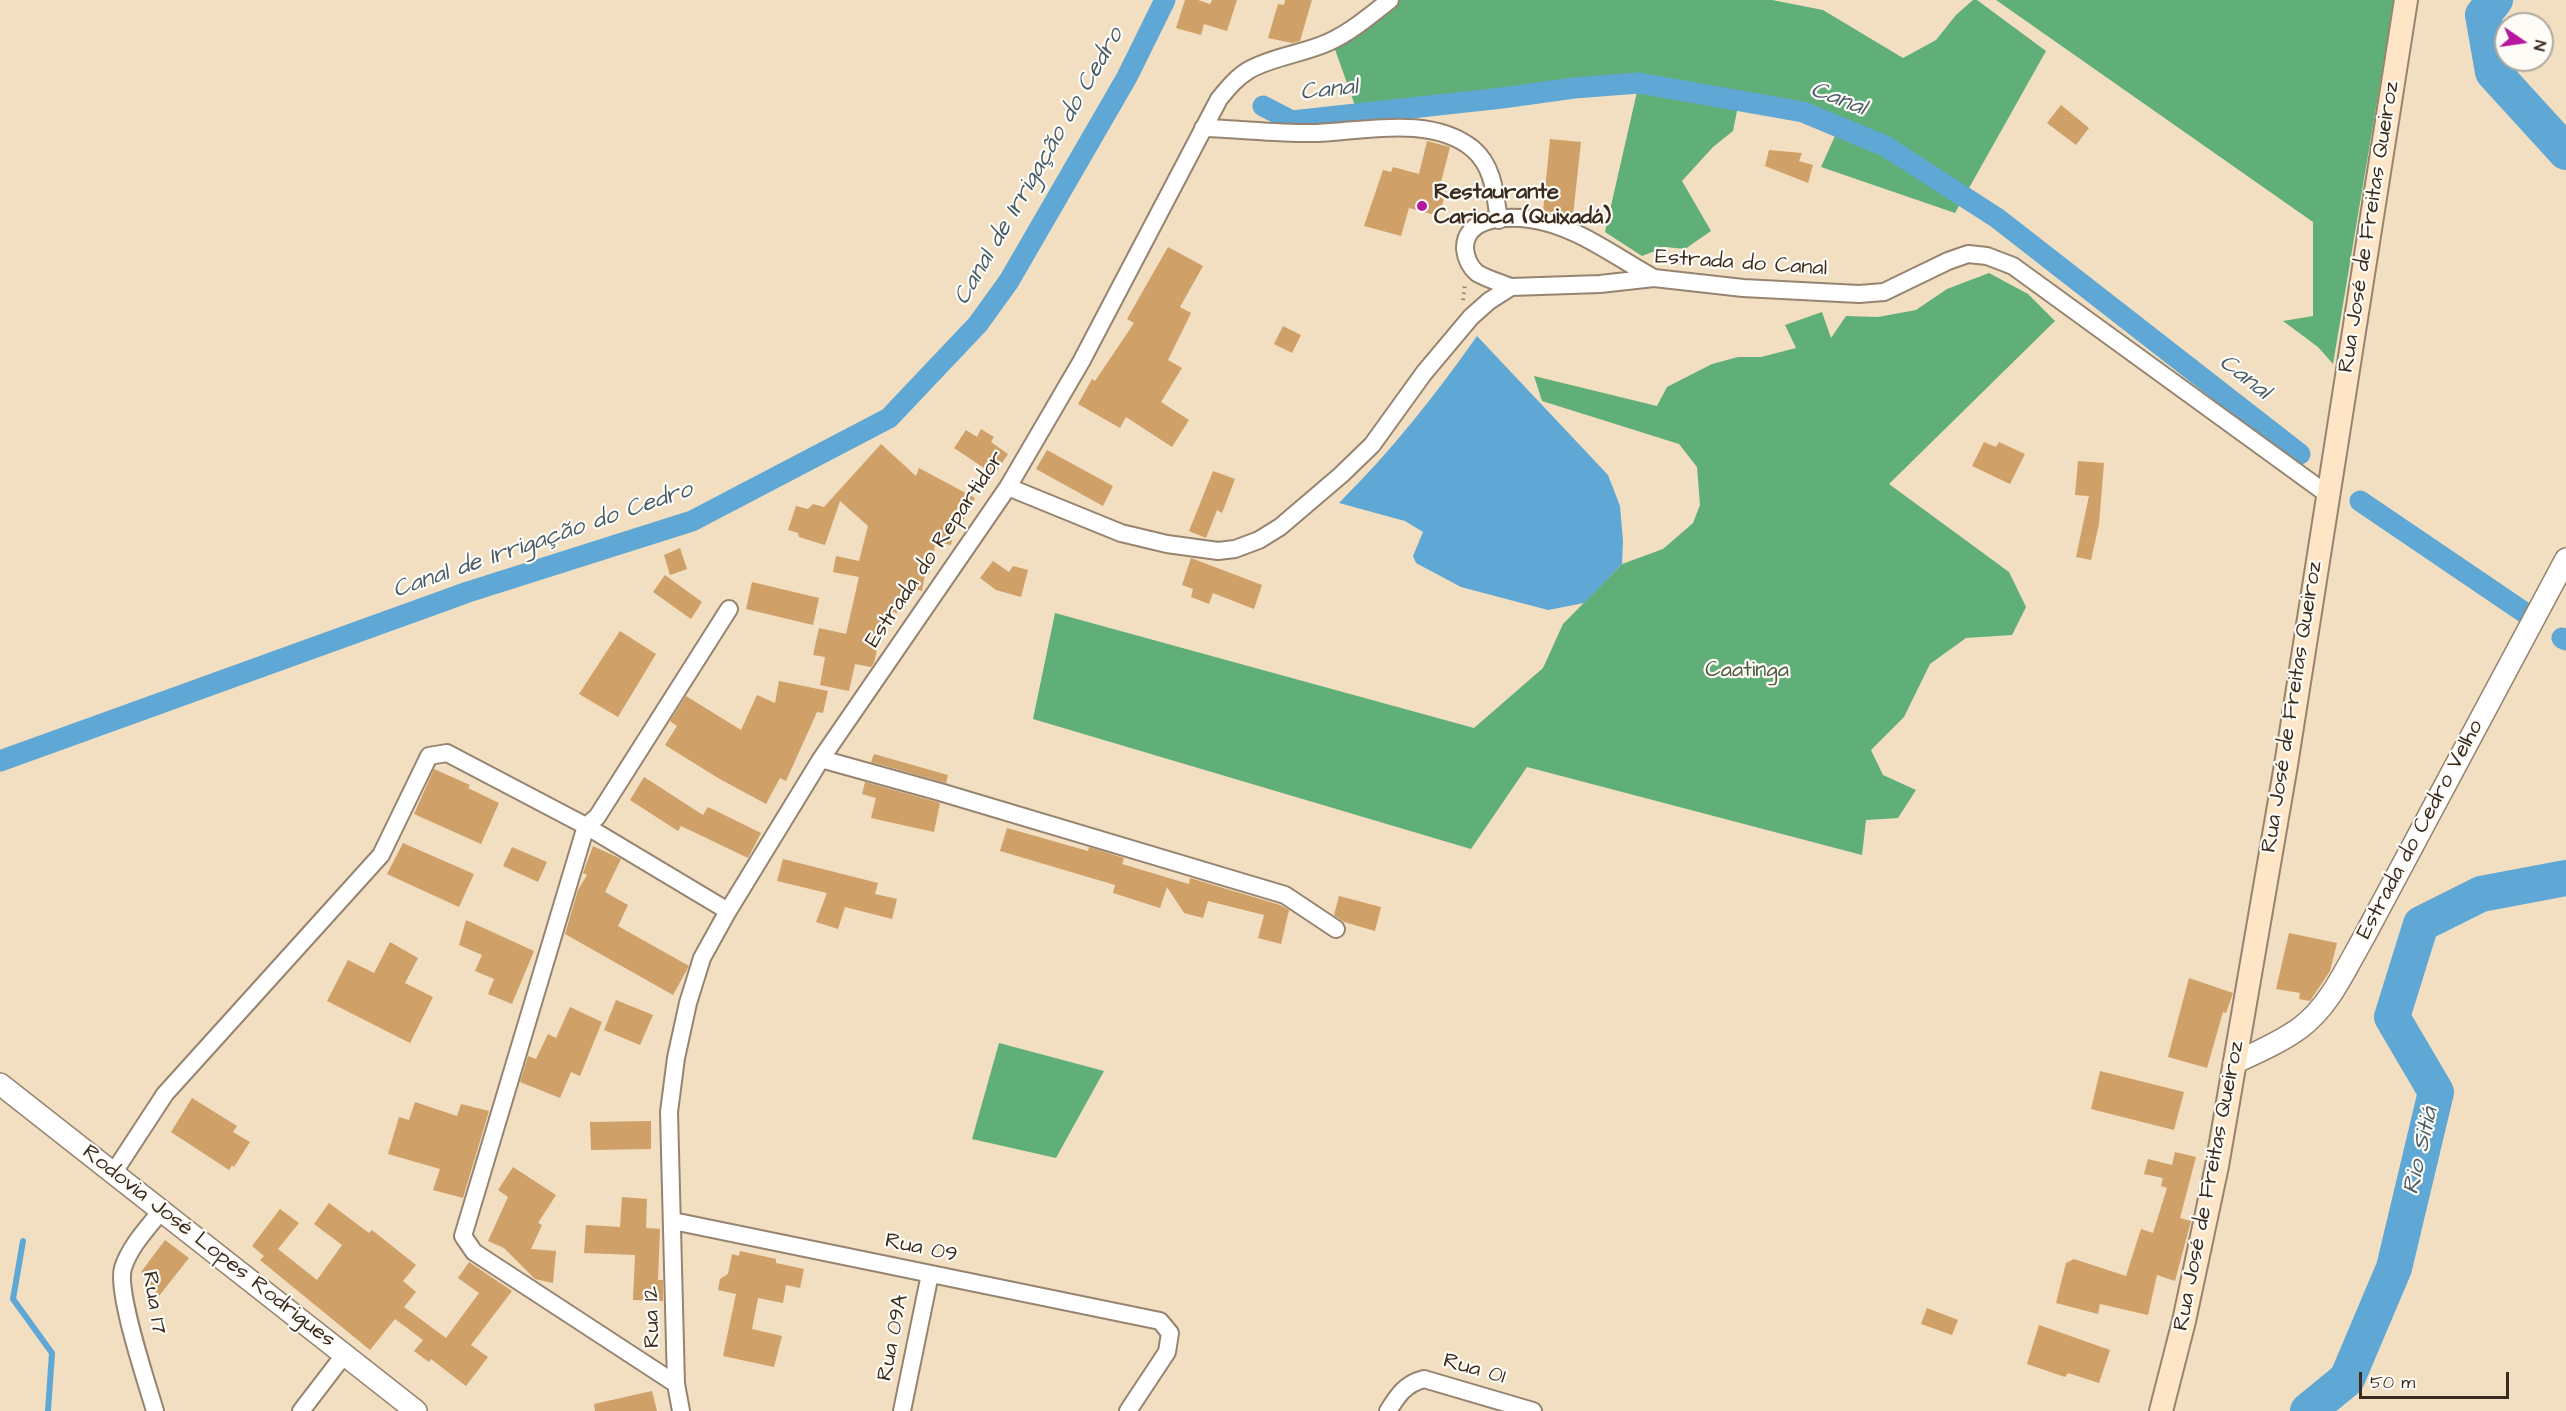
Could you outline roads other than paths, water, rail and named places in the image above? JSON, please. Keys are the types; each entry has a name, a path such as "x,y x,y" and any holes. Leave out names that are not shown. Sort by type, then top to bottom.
{"main road":[{"name":"Rua José de Freitas Queiroz","path":"2161,1411 2184,1322 2215,1178 2286,765 2406,0"}],"street":[{"name":"Estrada do Repartidor","path":"674,1221 669,1112 676,1059 688,1003 702,958 728,911 821,759 1008,487 1081,362 1219,99 1247,71 1332,41 1390,0"},
{"path":"1203,128 1316,133 1415,128 1446,135 1472,149 1487,166 1492,179 1499,220"},
{"path":"1511,287 1477,272 1468,263 1465,240 1470,229 1476,224 1499,220 1529,219 1566,228 1654,278"},
{"name":"Estrada do Canal","path":"1511,287 1600,285 1654,278 1743,288 1859,294 1892,290 1948,261 1968,254 1987,256 2013,266 2327,494"},
{"path":"1008,487 1121,533 1167,544 1218,551 1235,549 1259,540 1280,527 1333,483 1372,445 1424,374 1472,317 1489,301 1511,287"},
{"name":"Estrada do Cedro Velho","path":"2234,1063 2300,1028 2318,1012 2329,997 2364,937 2566,559"},
{"path":"676,1384 474,1252 463,1236 586,826 597,817 729,609"},
{"path":"114,1172 165,1094 381,855 429,756 447,753 586,826 728,911"},
{"path":"821,759 940,792 1285,895 1336,929"},
{"name":"Rodovia José Lopes Rodrigues","path":"0,1084 416,1411"},
{"name":"Rua 17","path":"155,1411 129,1320 122,1270 131,1250 161,1211"},
{"name":"Rua 12","path":"674,1221 676,1384 682,1411"},
{"name":"Rua 09","path":"674,1221 1160,1321 1170,1333 1167,1352 1145,1382 1128,1411"},
{"name":"Rua 09A","path":"902,1411 930,1274"},
{"path":"301,1411 344,1355"},
{"name":"Rua 01","path":"1388,1411 1403,1389 1413,1382 1424,1379 1533,1411"}],"water":[{"path":"1477,336 1608,475 1620,506 1622,564 1584,603 1548,610 1461,587 1416,563 1413,556 1423,532 1405,521 1339,503 1412,422"}],"waterway":[{"name":"Canal de Irrigação do Cedro","path":"0,761 468,592 692,521 889,418 978,324 1009,281 1127,77 1165,0"},
{"name":"Rio Sitiá","path":"2495,0 2483,15 2493,72 2566,152"},
{"name":"Canal","path":"1263,106 1292,121 1574,88 1639,83 1803,112 1885,146 1997,218 2300,454"},
{"path":"2360,501 2531,617"},
{"path":"2562,638 2566,640"},
{"name":"Rio Sitiá","path":"2308,1411 2347,1379 2394,1268 2436,1092 2392,1017 2421,924 2481,894 2566,878"},
{"path":"23,1241 13,1299 52,1353 48,1411"}],"place":[{"name":"Restaurante Carioca (Quixadá)","path":"1422,206"}],"park label":[{"name":"Caatinga","path":"1747,671"}]}
